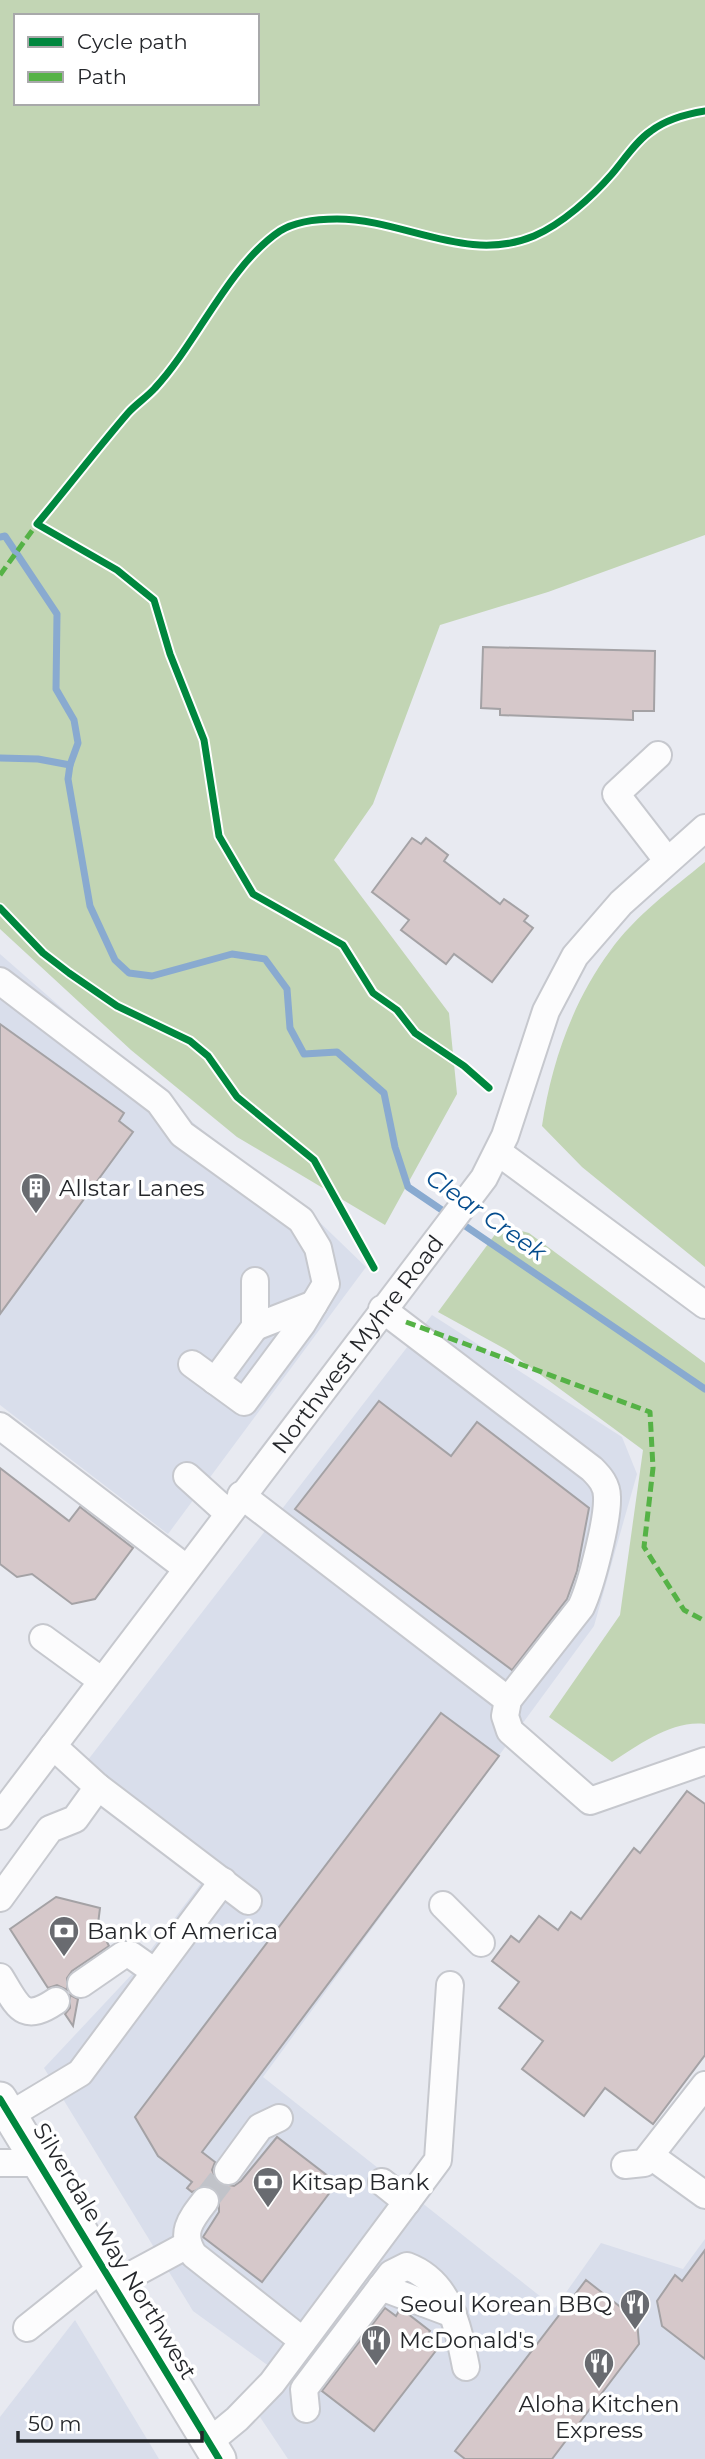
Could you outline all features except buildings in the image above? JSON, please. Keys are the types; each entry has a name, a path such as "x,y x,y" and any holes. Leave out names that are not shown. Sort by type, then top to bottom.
{"main road":[{"name":"Silverdale Way Northwest","path":"5,2107 214,2451"}],"street":[{"path":"658,755 616,794 667,860"},
{"name":"Northwest Myhre Road","path":"0,1816 234,1504 466,1202 498,1152 531,1050 554,993 575,956 621,903 705,828"},
{"path":"0,981 159,1102 182,1134 301,1220 317,1248 326,1284 244,1402 192,1364"},
{"path":"498,1152 705,1305"},
{"path":"255,1281 255,1327"},
{"path":"215,1381 255,1327 314,1304"},
{"path":"382,1310 592,1469 604,1484 606,1510 588,1593 509,1700 505,1716 510,1731 590,1801 705,1761"},
{"path":"0,1426 186,1568"},
{"path":"187,1476 234,1504 509,1700"},
{"path":"43,1638 102,1681"},
{"path":"53,1746 98,1787 248,1901"},
{"path":"0,1898 50,1829 75,1819 98,1787"},
{"path":"5,2107 90,2080 155,1972 223,1881"},
{"path":"443,1905 481,1943"},
{"path":"81,1984 123,1955 131,1955 155,1972"},
{"path":"0,1977 22,2010 36,2013 56,2001"},
{"path":"214,2451 237,2419 272,2383 438,2160 450,1984"},
{"path":"625,2165 639,2165 651,2156 705,2085"},
{"path":"228,2171 260,2127 279,2118"},
{"path":"651,2156 705,2195"},
{"path":"0,2163 39,2163"},
{"path":"382,2182 407,2202"},
{"path":"205,2201 191,2219 186,2232 187,2245 194,2255 303,2341"},
{"path":"27,2328 108,2277 187,2245"},
{"path":"306,2409 304,2389 391,2274 407,2266 425,2273 446,2297 466,2367"}],"shaded area":[{"path":"0,954 192,1122 309,1212 366,1267 168,1534 0,1405"},
{"path":"432,1315 622,1437 637,1474 594,1626 263,2077 555,2308 601,2243 683,2269 705,2239 705,2459 288,2459 260,2417 288,2380 193,2311 44,2068 134,1972 217,1862 84,1765"},
{"path":"75,2320 159,2459 0,2459 0,2417"}],"green space":[{"path":"0,0 705,0 705,535 548,592 440,625 373,804 334,860 449,1013 457,1094 385,1225 237,1137 131,1050 0,929"},
{"path":"705,862 705,1267 582,1167 542,1126 551,1080 566,1034 597,970 631,926"},
{"path":"511,1228 529,1233 705,1363 705,1724 668,1730 612,1762 549,1717 620,1615 643,1450 507,1350 438,1312 499,1229"}],"waterway":[{"name":"Clear Creek","path":"0,537 5,536 57,614 56,689 74,720 78,743 68,779 90,906 115,960 129,973 152,976 232,954 265,959 287,989 290,1028 304,1054 337,1052 384,1093 395,1147 408,1187 705,1389"},
{"path":"0,758 38,759 70,765"}],"tunnel":[{"path":"205,2201 228,2171"}],"marked path":[{"path":"0,575 39,521"},
{"path":"406,1322 650,1412 653,1468 644,1547 684,1610 705,1621"}],"cycle path":[{"path":"489,1088 464,1066 415,1033 397,1010 373,993 343,945 253,894 219,836 204,740 170,654 154,600 117,570 37,524 128,413 170,370 245,264 280,231 300,223 337,219 362,221 460,243 509,243 534,236 586,201 646,135 664,123 705,111"},
{"path":"0,908 43,953 69,973 117,1006 190,1041 208,1056 237,1097 314,1160 374,1268"},
{"path":"0,2099 219,2459"}],"place":[{"name":"Allstar Lanes","path":"36,1215"},
{"name":"Bank of America","path":"64,1958"},
{"name":"Kitsap Bank","path":"268,2209"},
{"name":"Seoul Korean BBQ","path":"635,2331"},
{"name":"McDonald's","path":"376,2367"},
{"name":"Aloha Kitchen Express","path":"599,2390"}]}
